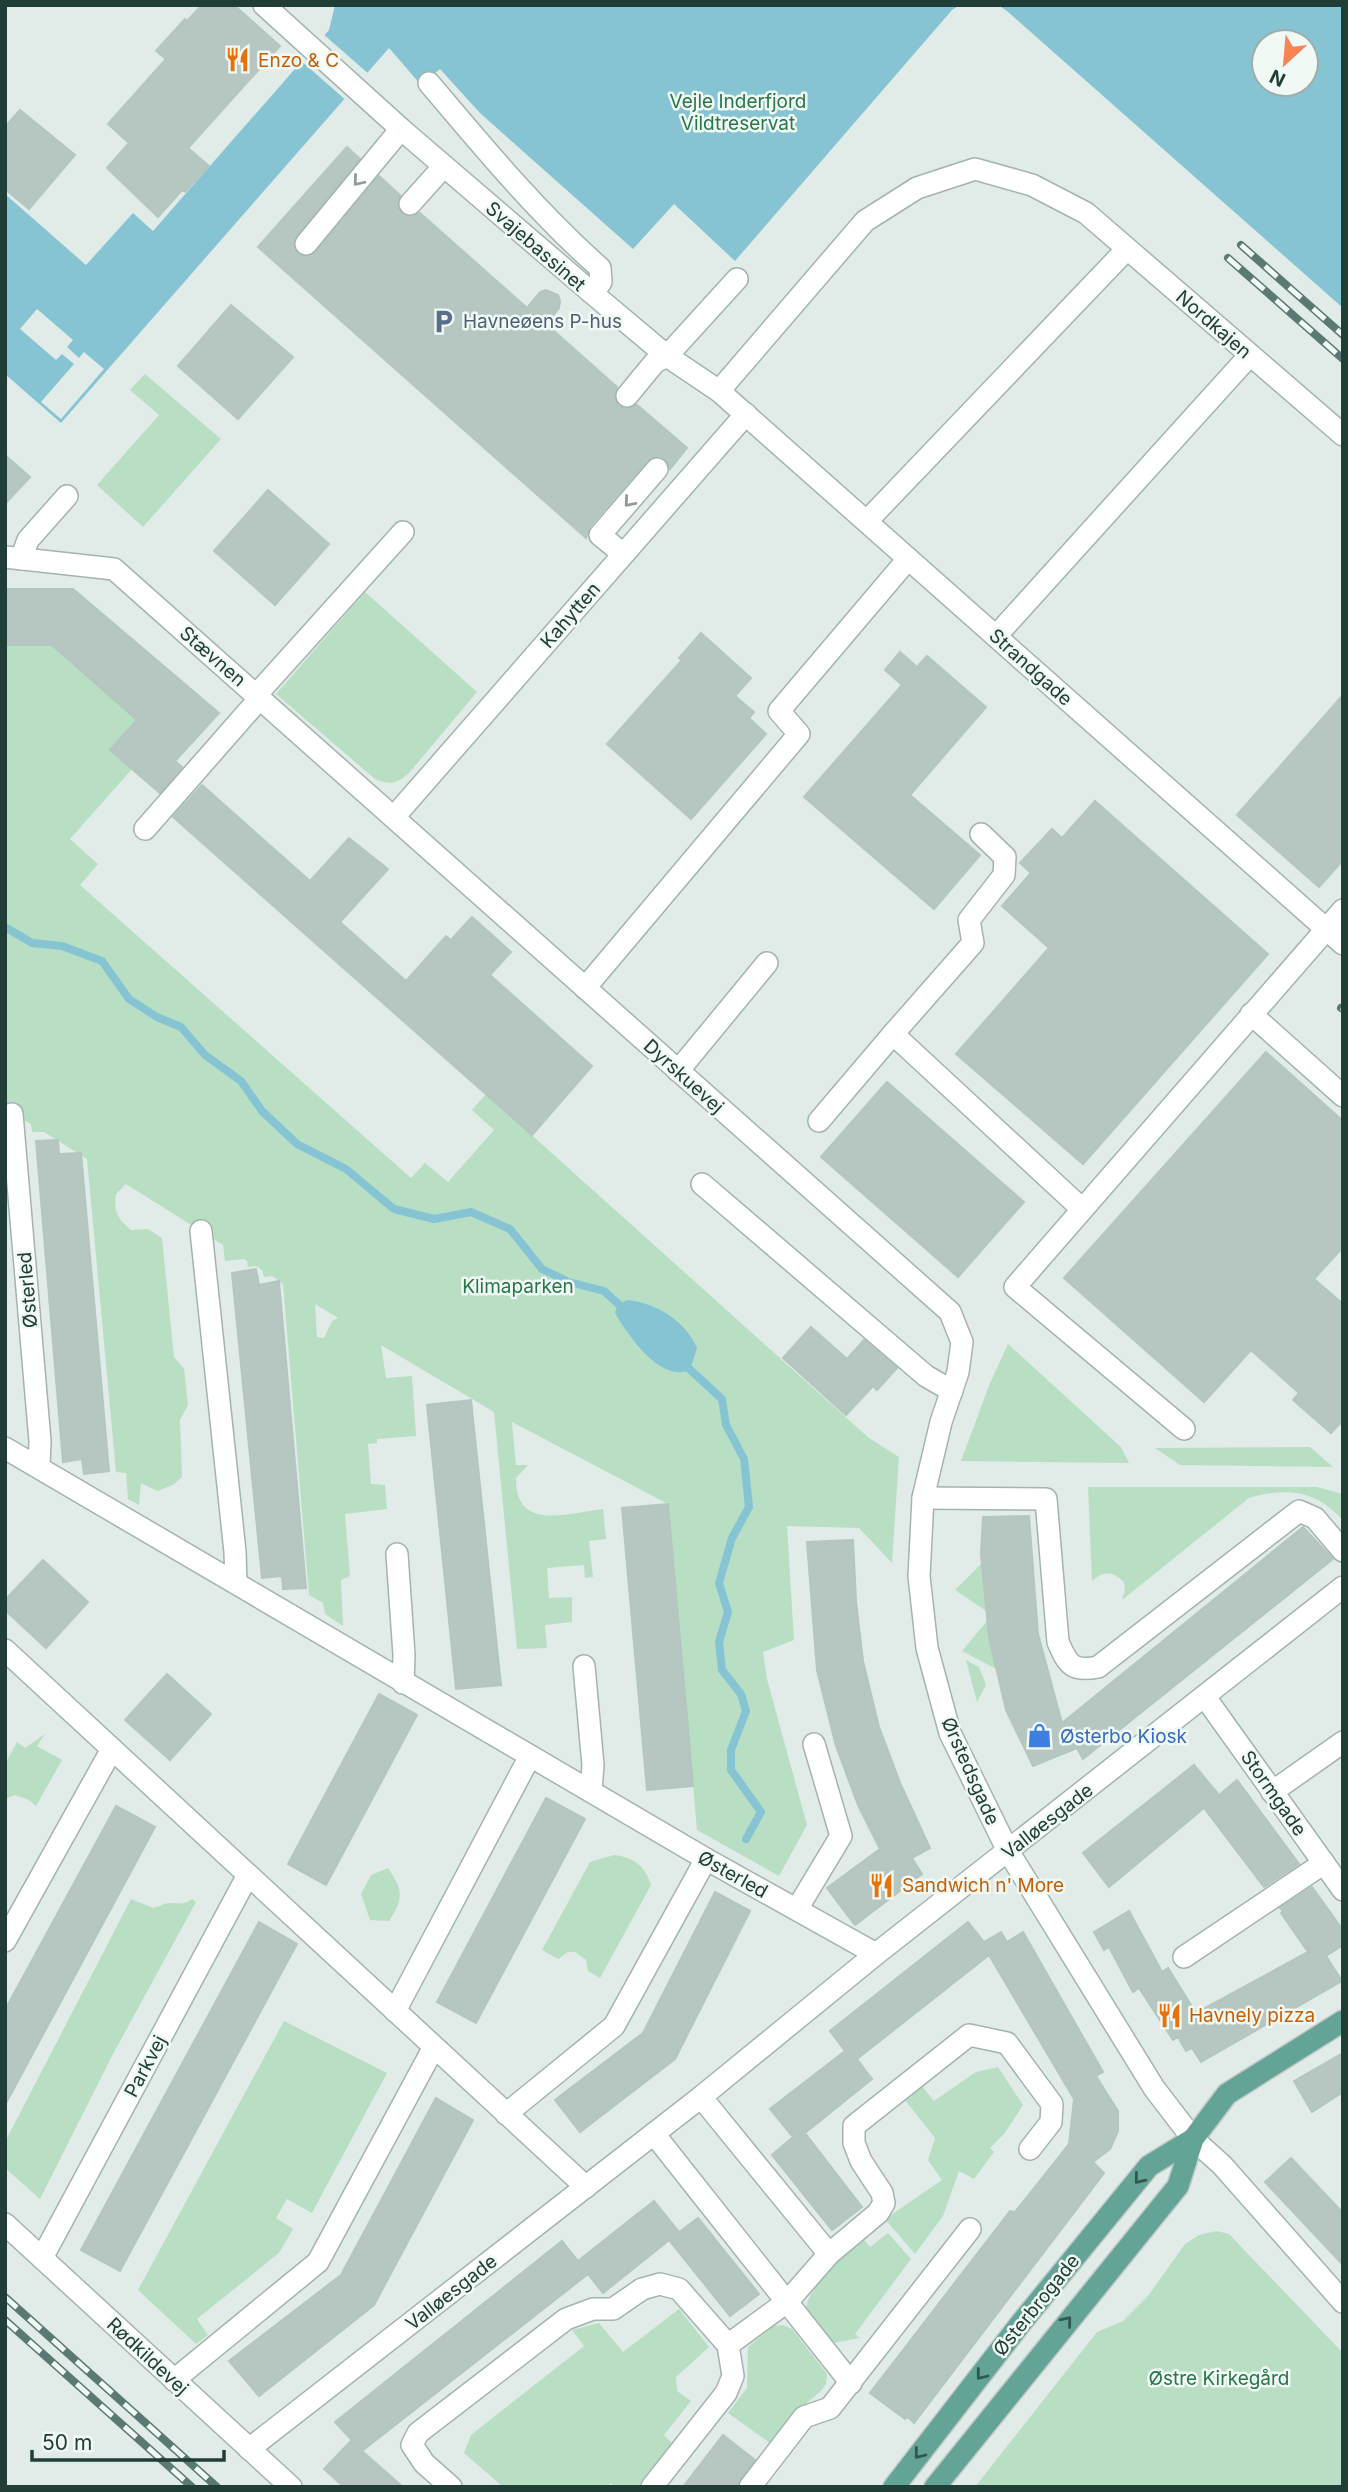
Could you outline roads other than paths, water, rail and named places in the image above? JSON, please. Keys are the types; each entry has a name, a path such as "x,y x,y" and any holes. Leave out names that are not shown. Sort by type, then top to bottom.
{"main road":[{"name":"Østerbrogade","path":"934,2487 1178,2186 1193,2139 1227,2094 1343,2021"},
{"name":"Østerbrogade","path":"894,2487 1021,2323 1149,2166 1193,2139"}],"street":[{"name":"Svajebassinet","path":"264,5 401,129 592,293 667,356 719,391"},
{"path":"429,83 478,142 549,219 600,268 601,282 592,293"},
{"path":"306,244 401,129"},
{"path":"410,204 444,166"},
{"name":"Nordkajen","path":"719,391 865,221 917,188 975,169 1032,185 1086,213 1343,435"},
{"path":"867,521 1127,249"},
{"path":"627,396 655,362 667,356 737,279"},
{"path":"996,636 1250,355"},
{"name":"Strandgade","path":"719,391 1343,944"},
{"name":"Kahytten","path":"394,817 746,414"},
{"path":"623,554 600,534 657,469"},
{"path":"13,558 67,496"},
{"path":"145,830 403,532"},
{"name":"Stævnen","path":"13,558 114,569 394,817"},
{"path":"585,988 799,734 779,711 908,559"},
{"name":"Dyrskuevej","path":"394,817 950,1312 962,1342"},
{"path":"819,1121 973,943 969,920 1004,875 1005,857 981,834"},
{"path":"1184,1429 1015,1287 1343,910"},
{"path":"678,1071 767,963"},
{"path":"1251,1014 1343,1096"},
{"path":"892,1034 1082,1209"},
{"name":"Østerled","path":"12,1114 40,1441 39,1467"},
{"path":"702,1184 926,1376 952,1391"},
{"path":"201,1231 236,1582"},
{"name":"Ørstedsgade","path":"962,1342 958,1372 941,1422 923,1497 919,1576 927,1648 950,1733 1009,1850 1154,2088 1193,2139 1222,2165 1343,2302"},
{"name":"Østerled","path":"5,1448 403,1683 876,1954"},
{"path":"923,1497 1046,1499 1058,1642 1074,1668 1085,1670 1098,1667 1299,1511 1315,1518 1343,1550"},
{"path":"397,1554 404,1655 403,1683"},
{"name":"Valløesgade","path":"248,2449 654,2134 876,1954 1343,1587"},
{"path":"5,1650 586,2187"},
{"path":"584,1666 593,1765 591,1791"},
{"name":"Stormgade","path":"1205,1697 1343,1890"},
{"path":"1272,1792 1343,1742"},
{"path":"797,1909 841,1836 814,1744"},
{"path":"5,1941 112,1749"},
{"path":"395,2011 530,1756"},
{"path":"506,2114 614,2026 706,1859"},
{"path":"1184,1957 1324,1863"},
{"name":"Parkvej","path":"42,2258 248,1875"},
{"path":"728,2346 788,2301 829,2254 878,2213 884,2203 882,2193 861,2161 854,2143 855,2126 969,2035 1007,2043 1052,2104 1051,2122 1030,2149"},
{"path":"174,2380 318,2262 434,2047"},
{"path":"701,2097 829,2254"},
{"path":"654,2134 851,2383"},
{"name":"Rødkildevej","path":"5,2224 291,2487"},
{"path":"750,2487 804,2417 830,2407 851,2383 970,2229"},
{"path":"451,2487 424,2463 412,2445 418,2433 566,2319 593,2309 613,2309 642,2289 660,2284 680,2289 728,2346 733,2376 726,2393 652,2487"}],"water":[{"path":"335,5 960,5 952,10 735,261 674,204 633,249 480,113 440,69 421,85 389,48 61,423 5,374 5,194 86,265 133,213 153,231 329,30"},
{"path":"998,5 1343,5 1343,308 1007,11"},
{"path":"628,1300 660,1310 685,1329 697,1348 690,1370 667,1370 646,1355 615,1313 618,1304"}],"waterway":[{"path":"5,927 32,943 62,946 102,961 129,999 157,1017 181,1027 205,1055 241,1081 262,1111 297,1144 346,1169 394,1209 434,1219 471,1212 510,1229 542,1269 569,1282 604,1291 626,1311"},
{"path":"685,1365 722,1399 726,1425 744,1459 749,1507 732,1538 719,1583 728,1612 719,1642 722,1670 741,1694 746,1711 731,1750 731,1770 761,1812 746,1839"}],"railway":[{"path":"1241,245 1343,335"},
{"path":"1228,258 1343,359"},
{"path":"5,2297 217,2487"},
{"path":"5,2320 192,2487"}],"place":[{"name":"Enzo & C","path":"238,60"},
{"name":"Havneøens P-hus","path":"443,321"},
{"name":"Østerbo Kiosk","path":"1040,1736"},
{"name":"Sandwich n' More","path":"882,1885"},
{"name":"Havnely pizza","path":"1169,2015"}],"park label":[{"name":"Vejle Inderfjord Vildtreservat","path":"738,112"},
{"name":"Klimaparken","path":"518,1286"},
{"name":"Østre Kirkegård","path":"1219,2378"}]}
